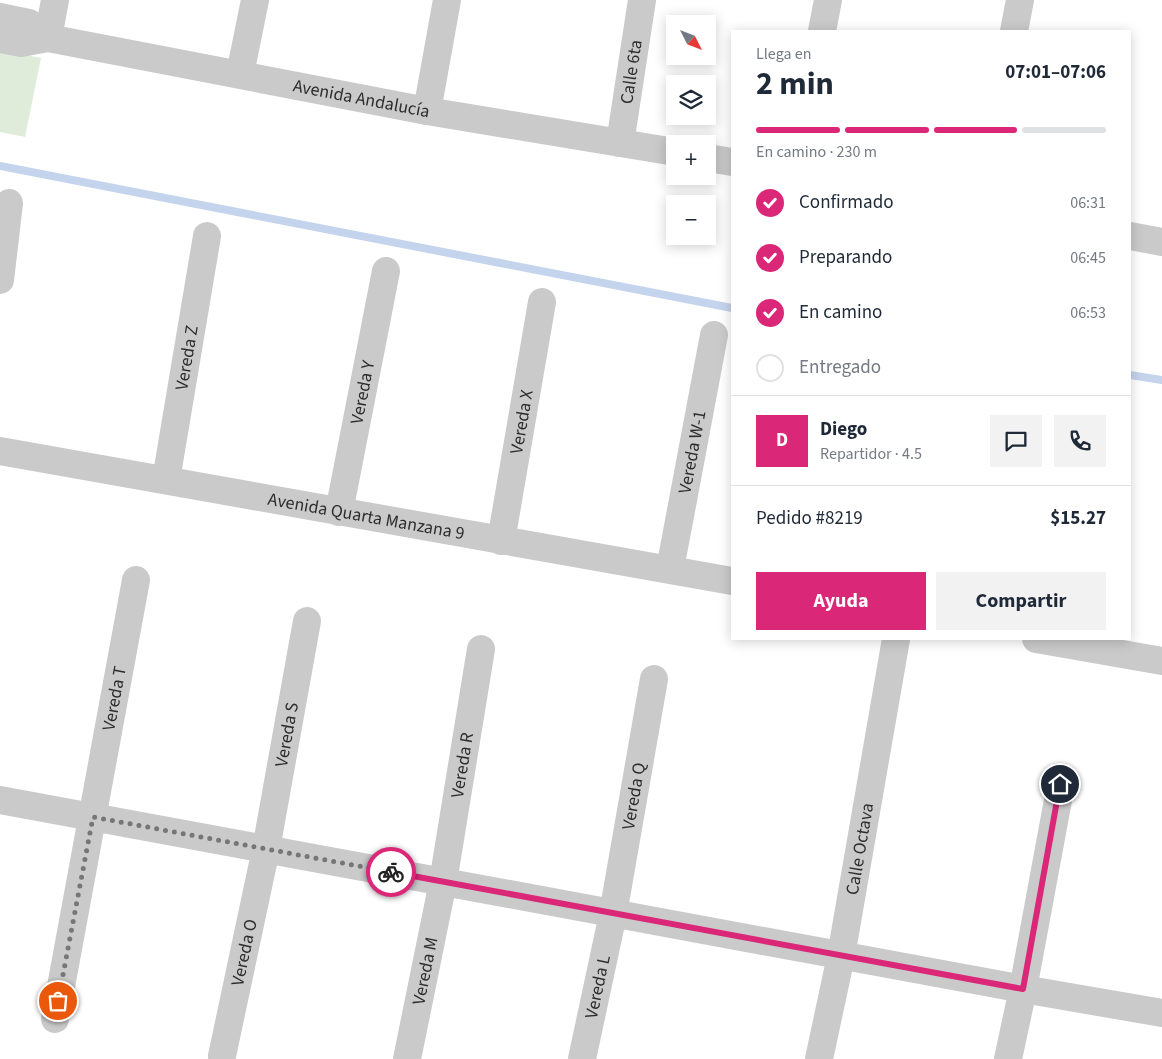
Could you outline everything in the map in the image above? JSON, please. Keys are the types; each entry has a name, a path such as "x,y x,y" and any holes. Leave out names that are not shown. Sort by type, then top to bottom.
{"street":[{"path":"48,38 55,0"},
{"path":"240,74 255,0"},
{"path":"427,111 447,0"},
{"name":"Calle 6ta","path":"620,143 642,0"},
{"path":"822,30 828,0"},
{"path":"1014,30 1020,0"},
{"name":"Avenida Andalucía","path":"0,17 29,23 48,38"},
{"name":"Avenida Andalucía","path":"0,39 21,44 48,38 427,111 666,151"},
{"path":"716,159 731,162"},
{"path":"0,280 9,203"},
{"name":"Vereda Z","path":"166,480 207,236"},
{"path":"1131,236 1162,242"},
{"name":"Vereda Y","path":"339,512 386,272"},
{"name":"Vereda X","path":"501,541 542,302"},
{"name":"Vereda W-1","path":"670,569 714,336"},
{"name":"Avenida Quarta Manzana 9","path":"0,451 731,581"},
{"name":"Vereda T","path":"93,817 136,580"},
{"name":"Vereda S","path":"266,849 307,621"},
{"name":"Calle Octava","path":"820,1059 841,956 896,640"},
{"path":"1048,640 1084,643 1162,661"},
{"name":"Vereda R","path":"443,882 481,649"},
{"name":"Vereda Q","path":"614,914 654,680"},
{"path":"1008,1059 1023,989 1060,784"},
{"path":"0,800 841,956 1162,1013"},
{"path":"55,1019 93,817"},
{"name":"Vereda O","path":"222,1056 266,849"},
{"name":"Vereda M","path":"407,1059 443,882"},
{"name":"Vereda L","path":"582,1059 614,914"}],"green space":[{"path":"0,50 41,58 25,137 0,132"}],"waterway":[{"path":"0,166 731,308"},
{"path":"1131,375 1162,380"}],"way so far":[{"path":"58,1001 93,817 391,872"}],"route":[{"path":"391,872 1023,989 1060,784"}]}
